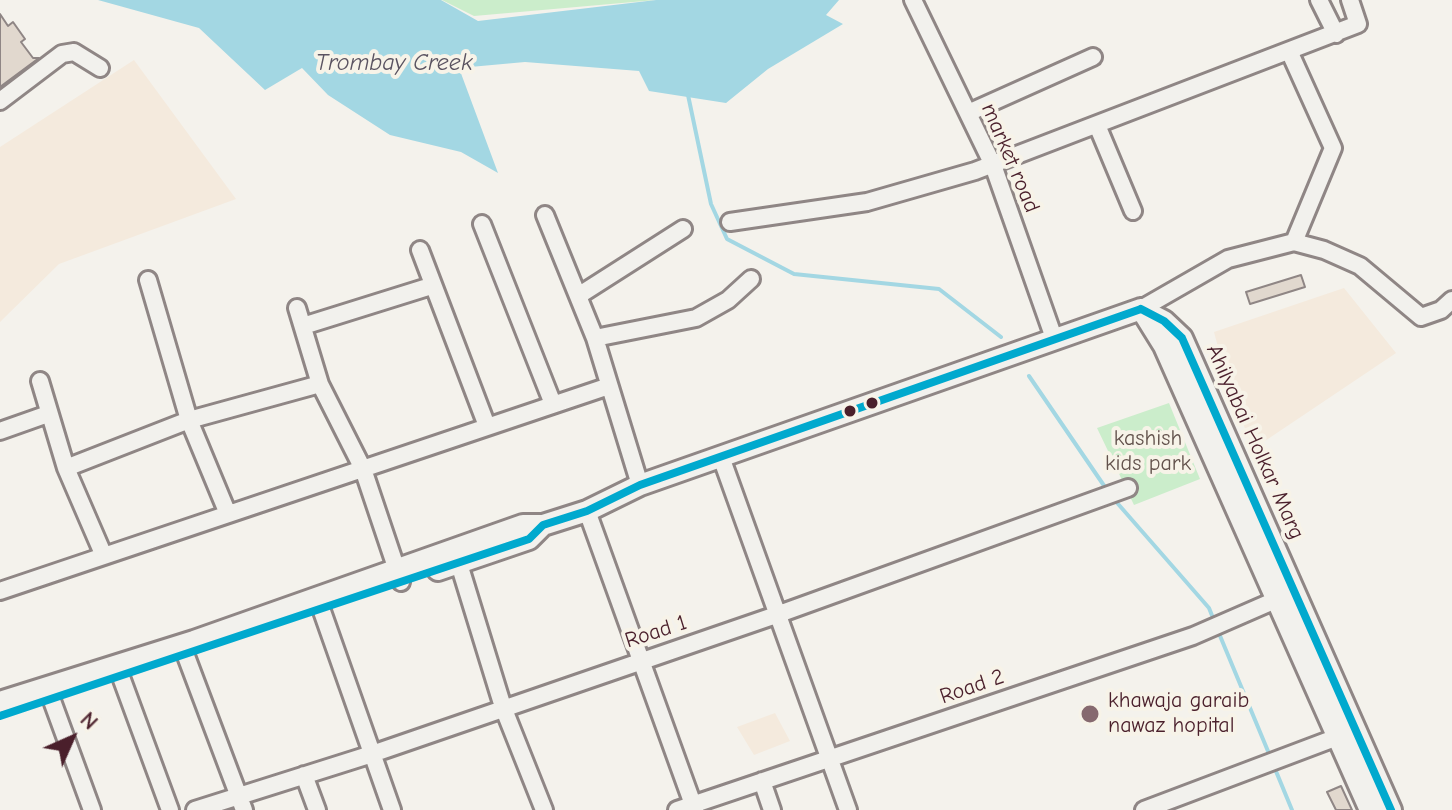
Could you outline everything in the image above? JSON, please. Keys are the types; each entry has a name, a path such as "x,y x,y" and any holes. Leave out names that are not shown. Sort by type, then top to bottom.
{"street":[{"name":"market road","path":"913,0 993,165 1054,338"},
{"path":"1319,0 1336,34"},
{"path":"730,222 867,202 993,165 1290,53 1358,24 1350,0"},
{"path":"0,101 62,54 74,52 100,68"},
{"path":"1290,53 1333,148 1294,242"},
{"path":"968,113 1093,57"},
{"path":"1097,125 1133,211"},
{"path":"545,215 595,338 640,485"},
{"path":"482,224 553,404"},
{"path":"578,296 683,229"},
{"path":"0,716 49,693 457,556 529,539 543,525 587,511 640,485 1141,309 1228,259 1294,242 1324,250 1360,266 1421,317 1441,310 1452,300"},
{"path":"420,250 431,286 487,426"},
{"path":"595,338 696,318 728,300 751,279"},
{"path":"148,280 189,420 228,514"},
{"path":"303,326 431,286"},
{"path":"297,308 320,384 363,469 399,576"},
{"name":"Ahilyabai Holkar Marg","path":"1141,309 1164,346 1278,599 1347,733 1391,810"},
{"name":"Ahilyabai Holkar Marg","path":"1141,309 1164,321 1182,338 1347,733 1370,810"},
{"path":"40,381 66,468 104,556"},
{"path":"66,468 189,420 320,384"},
{"path":"0,591 609,386"},
{"path":"0,431 48,414"},
{"path":"721,457 848,810"},
{"name":"Road 1","path":"195,810 241,802 304,775 779,614 1128,488"},
{"path":"587,511 688,808"},
{"path":"457,556 503,707 544,810"},
{"name":"Road 2","path":"688,808 1193,636 1278,599"},
{"path":"0,702 121,677 186,656 319,603"},
{"path":"319,603 392,810"},
{"path":"186,656 241,802"},
{"path":"121,677 170,810"},
{"path":"49,693 92,810"},
{"path":"1144,810 1347,733"},
{"path":"304,775 317,810"},
{"path":"762,781 772,810"}],"shaded area":[{"path":"134,60 236,199 59,264 0,322 0,147"},
{"path":"1344,288 1396,353 1253,449 1228,385 1214,332"},
{"path":"775,713 790,741 754,755 737,727"}],"green space":[{"path":"442,0 656,0 474,16"},
{"name":"kashish kids park","path":"1169,403 1200,479 1134,505 1097,428"}],"water":[{"name":"Trombay Creek","path":"98,0 441,0 478,21 656,0 839,0 826,15 843,24 768,69 726,103 649,91 639,71 525,62 459,68 498,173 461,152 390,135 328,95 302,68 265,90 199,28"}],"building":[{"path":"0,14 8,26 13,22 25,39 21,42 33,58 39,58 0,87"},
{"path":"1301,275 1305,287 1250,304 1246,292"},
{"path":"1341,786 1352,810 1336,810 1327,792"}],"waterway":[{"path":"688,95 711,204 727,239 794,274 939,289 1001,337"},
{"path":"1029,376 1107,490"},
{"path":"1112,497 1209,608 1215,623"},
{"path":"1218,631 1270,756"},
{"path":"1273,764 1292,810"}],"transit line":[{"path":"1141,309 1164,321 1182,338 1391,810"},
{"path":"0,716 529,539 543,525 587,511 640,485 1141,309"}],"place":[{"name":"khawaja garaib nawaz hopital","path":"1090,714"}]}
